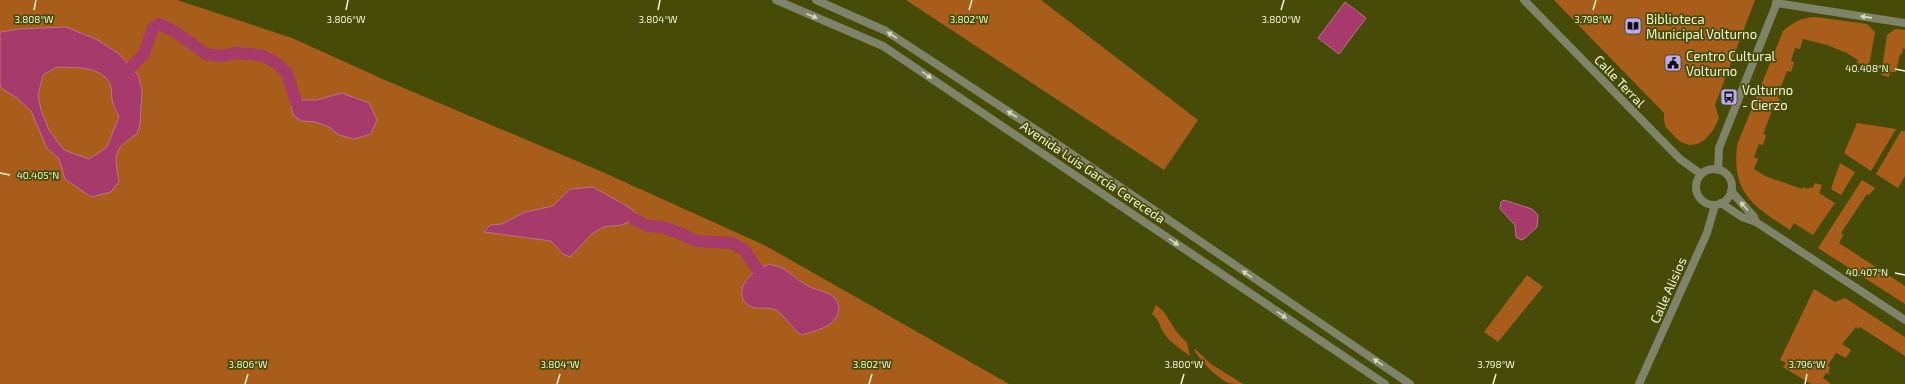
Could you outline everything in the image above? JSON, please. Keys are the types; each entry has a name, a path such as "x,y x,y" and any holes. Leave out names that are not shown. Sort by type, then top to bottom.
{"street":[{"name":"Avenida Luis García Cereceda","path":"776,0 883,46 1386,384"},
{"name":"Avenida Luis García Cereceda","path":"816,0 886,31 1038,131 1410,384"},
{"name":"Calle Terral","path":"1524,0 1680,159 1701,174"},
{"path":"1718,170 1719,148 1777,1 1905,23"},
{"path":"1718,204 1728,199 1731,191 1728,176 1718,170 1706,171 1701,174 1696,184 1697,194 1704,202 1718,204 1742,217 1756,222 1905,320"},
{"path":"1731,191 1754,217 1756,222"},
{"name":"Calle Alisios","path":"1639,384 1707,233 1718,204"}],"shaded area":[{"path":"0,0 177,0 292,38 387,81 598,170 766,246 1009,384 0,384"},
{"path":"906,0 1041,0 1198,120 1164,170"},
{"name":"Centro Cultural Volturno","path":"1554,0 1755,0 1715,105 1719,118 1712,132 1702,142 1689,145 1675,137 1666,126 1664,113"},
{"path":"1345,2 1366,18 1339,54 1318,38"},
{"path":"1815,17 1867,24 1875,32 1868,71 1859,69 1861,64 1857,63 1858,60 1847,53 1827,45 1803,39 1800,49 1795,48 1791,61 1794,62 1791,72 1787,71 1777,97 1780,99 1777,109 1773,108 1763,134 1766,135 1763,145 1759,144 1754,157 1758,159 1754,169 1765,176 1802,189 1803,187 1808,189 1810,187 1813,188 1815,183 1822,185 1819,193 1835,203 1813,235 1794,223 1790,230 1755,205 1747,196 1742,187 1736,162 1737,145 1783,31 1798,21"},
{"path":"66,27 96,39 118,53 138,75 142,90 140,124 137,134 119,148 116,164 119,181 111,192 91,197 65,179 59,159 47,148 31,111 17,98 1,88 0,32 19,29","holes":["57,67 80,68 96,71 107,80 111,87 112,101 119,117 107,147 89,159 64,150 49,130 41,110 38,95 43,75"]},
{"path":"1895,29 1905,30 1905,49 1903,48 1902,54 1900,54 1896,72 1890,72 1889,77 1881,75 1887,35"},
{"path":"342,93 369,103 377,120 371,134 354,139 339,135 329,127 315,122 301,121 294,116 291,107 299,100 316,100"},
{"path":"1857,123 1896,129 1871,171 1844,153"},
{"path":"1901,131 1905,131 1905,176 1898,188 1876,174"},
{"path":"1840,163 1855,172 1841,195 1831,189"},
{"path":"1862,180 1875,188 1869,195 1867,194 1841,233 1843,235 1839,243 1905,286 1905,304 1818,248"},
{"path":"593,187 632,209 638,217 622,225 604,227 593,233 570,257 563,254 551,241 484,232 490,225 502,224 525,212 553,206 570,189"},
{"path":"1504,200 1532,209 1538,215 1537,227 1524,239 1521,240 1516,237 1515,225 1500,209 1501,202"},
{"path":"769,264 781,268 806,285 828,293 834,297 839,308 834,320 825,327 802,335 795,330 776,310 770,308 755,308 747,305 742,294 742,289 746,281 753,273"},
{"path":"1527,275 1543,287 1498,342 1484,332"},
{"path":"1814,289 1835,302 1845,298 1905,337 1905,356 1860,327 1858,329 1856,327 1842,344 1851,350 1846,358 1836,353 1828,365 1830,368 1828,372 1831,374 1826,373 1823,378 1831,384 1811,384 1783,367 1786,363 1780,360"},
{"path":"1156,305 1164,312 1176,331 1187,343 1190,356 1174,344 1162,330 1152,314"},
{"path":"1194,348 1211,364 1243,384 1228,383 1219,377 1203,362"}],"waterway":[{"path":"131,67 144,54 153,28 159,24 174,31 206,54 223,56 234,53 249,54 263,56 275,62 287,73 296,102"},
{"path":"634,219 647,226 662,227 696,241 732,243 744,250 758,270"}],"place":[{"name":"Biblioteca Municipal Volturno","path":"1633,26"},
{"name":"Centro Cultural Volturno","path":"1673,63"},
{"name":"Volturno - Cierzo","path":"1729,97"}]}
